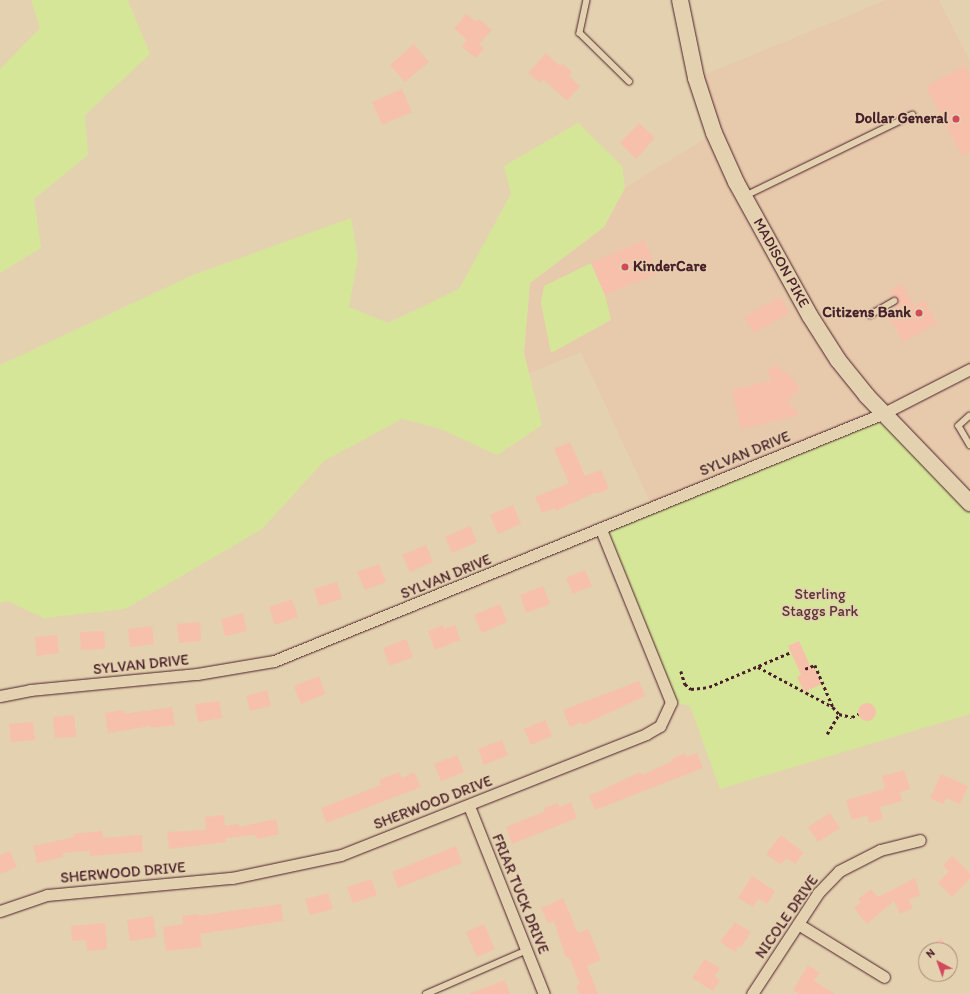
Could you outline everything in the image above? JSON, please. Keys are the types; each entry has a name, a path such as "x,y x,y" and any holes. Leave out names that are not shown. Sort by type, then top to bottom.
{"main road":[{"name":"MADISON PIKE","path":"680,0 696,78 714,133 744,196 825,339 850,375 884,414 970,504"}],"street":[{"name":"SYLVAN DRIVE","path":"0,696 30,690 197,674 274,661 601,530 884,414 970,369"},
{"name":"SHERWOOD DRIVE","path":"0,912 47,896 232,878 341,855 469,806 646,734 660,726 666,717 671,702 601,530"},
{"name":"FRIAR TUCK DRIVE","path":"469,806 544,994"},
{"name":"NICOLE DRIVE","path":"752,994 818,893 839,871 880,850 920,840"},
{"path":"798,924 884,977"}],"lane":[{"path":"588,0 580,33 629,81"},
{"path":"744,196 912,115"},
{"path":"870,315 894,301"},
{"path":"970,416 959,426 970,445"},
{"path":"426,994 527,950"}],"path":[{"path":"680,671 685,684 691,689 700,689 791,652"},
{"path":"805,669 815,665 833,707 839,714 852,717 858,714"},
{"path":"757,667 833,707"},
{"path":"827,734 839,714"}],"shaded area":[{"path":"887,0 939,0 970,61 970,503 653,508 581,352 529,373 524,353 530,283 604,227 625,188 714,133 696,78"}],"green space":[{"path":"31,0 128,0 150,54 85,115 88,155 34,199 41,248 0,273 0,69 40,28"},
{"path":"578,123 622,166 625,188 604,227 530,283 524,353 542,425 497,455 441,429 402,419 324,461 262,529 125,609 44,618 7,601 0,603 0,365 193,275 351,218 358,258 349,307 388,323 459,289 511,194 504,166"},
{"path":"591,263 605,295 611,320 551,353 541,303 544,286"},
{"name":"Sterling Staggs Park","path":"884,413 970,503 970,714 720,789 690,706 671,702 601,530"}],"building":[{"path":"466,14 476,22 479,19 492,30 479,44 484,48 476,58 462,47 467,40 454,29"},
{"path":"414,44 429,62 405,82 390,65"},
{"path":"546,53 560,66 562,63 572,72 569,76 580,86 567,101 543,79 540,83 528,73"},
{"name":"Dollar General","path":"965,66 970,77 970,152 962,156 926,86"},
{"path":"402,89 412,112 382,125 372,102"},
{"path":"639,123 655,138 636,159 620,143"},
{"path":"644,240 658,273 605,295 591,263"},
{"name":"Citizens Bank","path":"902,284 914,306 924,300 937,323 903,342 890,319 901,313 896,304 898,301 889,291"},
{"path":"780,297 789,313 754,333 744,317"},
{"path":"776,364 783,372 786,371 800,389 787,400 799,415 741,429 732,390 773,380 766,372"},
{"path":"570,442 585,476 601,470 609,489 597,494 596,492 556,511 555,508 542,513 535,497 569,483 554,449"},
{"path":"513,505 521,524 498,534 490,515"},
{"path":"470,526 477,542 452,553 445,537"},
{"path":"426,545 433,562 410,572 402,555"},
{"path":"379,564 386,582 365,590 357,572"},
{"path":"585,570 592,586 573,594 566,578"},
{"path":"337,582 342,599 319,606 314,589"},
{"path":"543,586 550,604 526,613 520,595"},
{"path":"292,599 298,617 275,625 269,607"},
{"path":"500,604 507,622 482,633 474,615"},
{"path":"243,613 247,631 225,636 221,619"},
{"path":"200,622 201,641 179,643 177,624"},
{"path":"443,625 444,629 455,625 460,640 435,650 428,631"},
{"path":"152,626 154,644 130,647 128,629"},
{"path":"104,631 105,649 81,650 80,632"},
{"path":"57,635 59,653 37,656 35,637"},
{"path":"406,639 413,657 390,666 383,648"},
{"path":"799,641 812,670 815,668 822,684 804,692 797,677 801,675 788,646"},
{"path":"319,676 325,694 301,704 294,686"},
{"path":"639,681 645,696 583,725 582,722 570,727 563,710"},
{"path":"267,690 271,706 250,711 246,696"},
{"path":"219,701 222,718 198,722 195,704"},
{"path":"863,703 871,703 876,708 874,719 871,721 863,721 858,716 858,708"},
{"path":"172,707 175,725 151,728 150,726 108,733 105,713 123,710 124,714"},
{"path":"74,715 76,737 55,738 53,717"},
{"path":"545,720 552,736 531,745 524,729"},
{"path":"33,722 35,740 11,742 9,724"},
{"path":"502,740 508,755 484,765 478,749"},
{"path":"685,753 686,757 697,753 703,768 595,810 589,796 640,772 642,775 672,761 671,759"},
{"path":"457,755 464,772 441,781 434,764"},
{"path":"904,770 910,789 900,792 902,801 880,807 883,819 869,823 867,815 852,820 846,800 885,789 882,776"},
{"path":"399,772 402,778 414,772 421,787 326,823 321,808 381,785 379,780"},
{"path":"941,774 968,786 960,804 946,798 943,804 930,798"},
{"path":"571,802 577,818 512,844 506,827 545,811 544,808 558,803 559,807"},
{"path":"830,813 840,828 818,842 808,827"},
{"path":"224,815 225,826 239,824 239,827 276,819 279,834 257,839 256,835 226,838 226,842 169,849 167,832 206,830 205,817"},
{"path":"102,831 103,838 142,835 143,852 90,856 90,851 62,853 63,857 37,863 33,846 74,837 73,834"},
{"path":"781,835 804,853 795,864 786,858 781,865 766,854"},
{"path":"456,846 462,863 398,888 392,872"},
{"path":"10,851 17,867 0,874 0,855"},
{"path":"952,856 970,873 970,879 952,897 938,883 949,871 943,866"},
{"path":"752,876 775,891 767,904 758,899 753,907 738,898"},
{"path":"915,878 920,895 909,900 913,908 900,914 894,901 867,924 854,908 861,902 858,899 871,889 878,897"},
{"path":"371,879 377,895 353,903 347,887"},
{"path":"328,893 333,909 310,915 305,899"},
{"path":"563,898 578,933 588,929 601,960 587,966 598,994 580,994 576,986 580,984 569,957 566,958 554,921 548,923 541,908"},
{"path":"281,904 283,921 200,934 202,947 166,951 163,927 183,924 182,916 198,914 198,916"},
{"path":"153,916 156,937 130,941 127,920"},
{"path":"735,922 751,932 741,948 738,946 735,952 720,942"},
{"path":"105,923 107,949 87,951 86,940 72,941 71,926"},
{"path":"484,924 495,949 477,957 466,932"},
{"path":"941,938 944,942 935,942"},
{"path":"705,959 720,968 715,976 720,980 713,991 692,978"},
{"path":"808,965 820,973 814,981 835,994 799,994 793,990"},
{"path":"505,980 510,994 471,994 471,993"}],"place":[{"name":"Dollar General","path":"956,119"},
{"name":"KinderCare","path":"625,267"},
{"name":"Citizens Bank","path":"919,313"}]}
